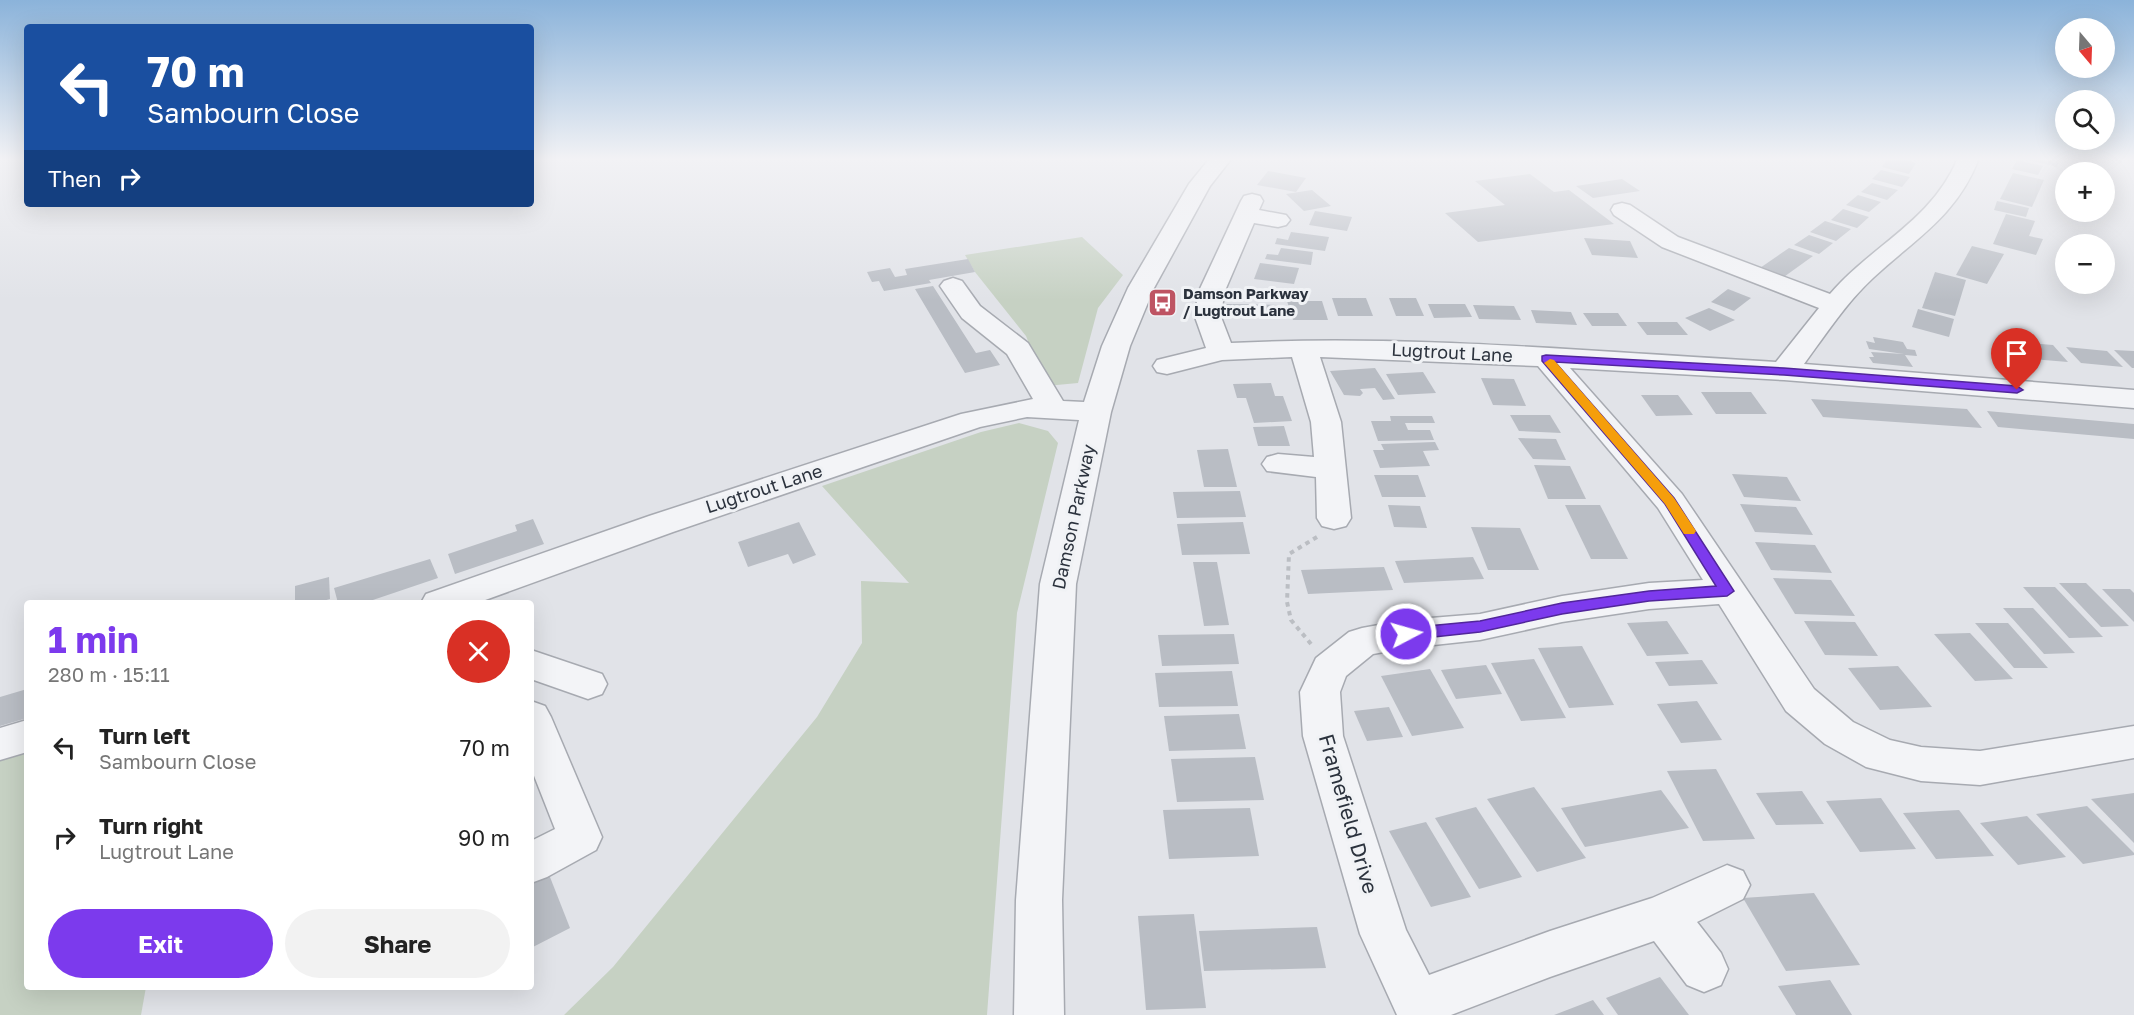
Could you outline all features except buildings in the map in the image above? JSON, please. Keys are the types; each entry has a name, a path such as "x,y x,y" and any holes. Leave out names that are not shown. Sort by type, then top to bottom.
{"street":[{"name":"Damson Parkway","path":"1039,1015 1039,900 1058,584 1096,412 1116,346 1141,288 1188,205"},
{"path":"1784,372 1850,287 1943,205"},
{"path":"1221,352 1208,318 1211,293 1248,208 1278,220"},
{"path":"1622,210 1670,242 1836,304"},
{"path":"953,286 971,312 1018,349 1053,409"},
{"name":"Lugtrout Lane","path":"1167,366 1221,352 1303,348 1401,350 1784,372 2134,399"},
{"path":"1303,348 1326,422 1334,518"},
{"path":"1546,358 1670,501 1800,700 1839,733 1881,755 1921,764 1980,768 2134,742"},
{"name":"Lugtrout Lane","path":"458,600 661,524 972,420 1027,408 1096,412"},
{"path":"1278,464 1331,468"},
{"path":"1330,668 1362,642 1406,634 1480,627 1562,609 1649,596 1727,591"},
{"path":"534,665 588,684"},
{"name":"Framefield Drive","path":"1330,668 1320,692 1323,736 1407,1010 1550,954 1663,916 1726,885"},
{"path":"534,724 580,837 534,861"},
{"path":"0,744 24,737"},
{"path":"1663,916 1704,969"}],"path":[{"path":"1330,668 1292,620 1287,602 1289,554 1332,528 1334,518"}],"green space":[{"path":"1082,237 1123,275 1098,308 1078,383 1046,386 1026,336 975,272 965,255"},
{"path":"1019,423 1048,431 1058,443 1017,613 987,1015 564,1015 613,967 817,717 862,643 861,581 909,583 822,486 981,432"},
{"path":"24,754 24,990 145,990 141,1015 0,1015 0,761"}],"slow traffic":[{"path":"1550,363 1670,501 1689,531"}],"place":[{"name":"Damson Parkway / Lugtrout Lane","path":"1162,303"}],"route":[{"path":"1406,634 1480,627 1562,609 1649,596 1727,591 1670,501 1546,358 1784,372 2017,390"}]}
